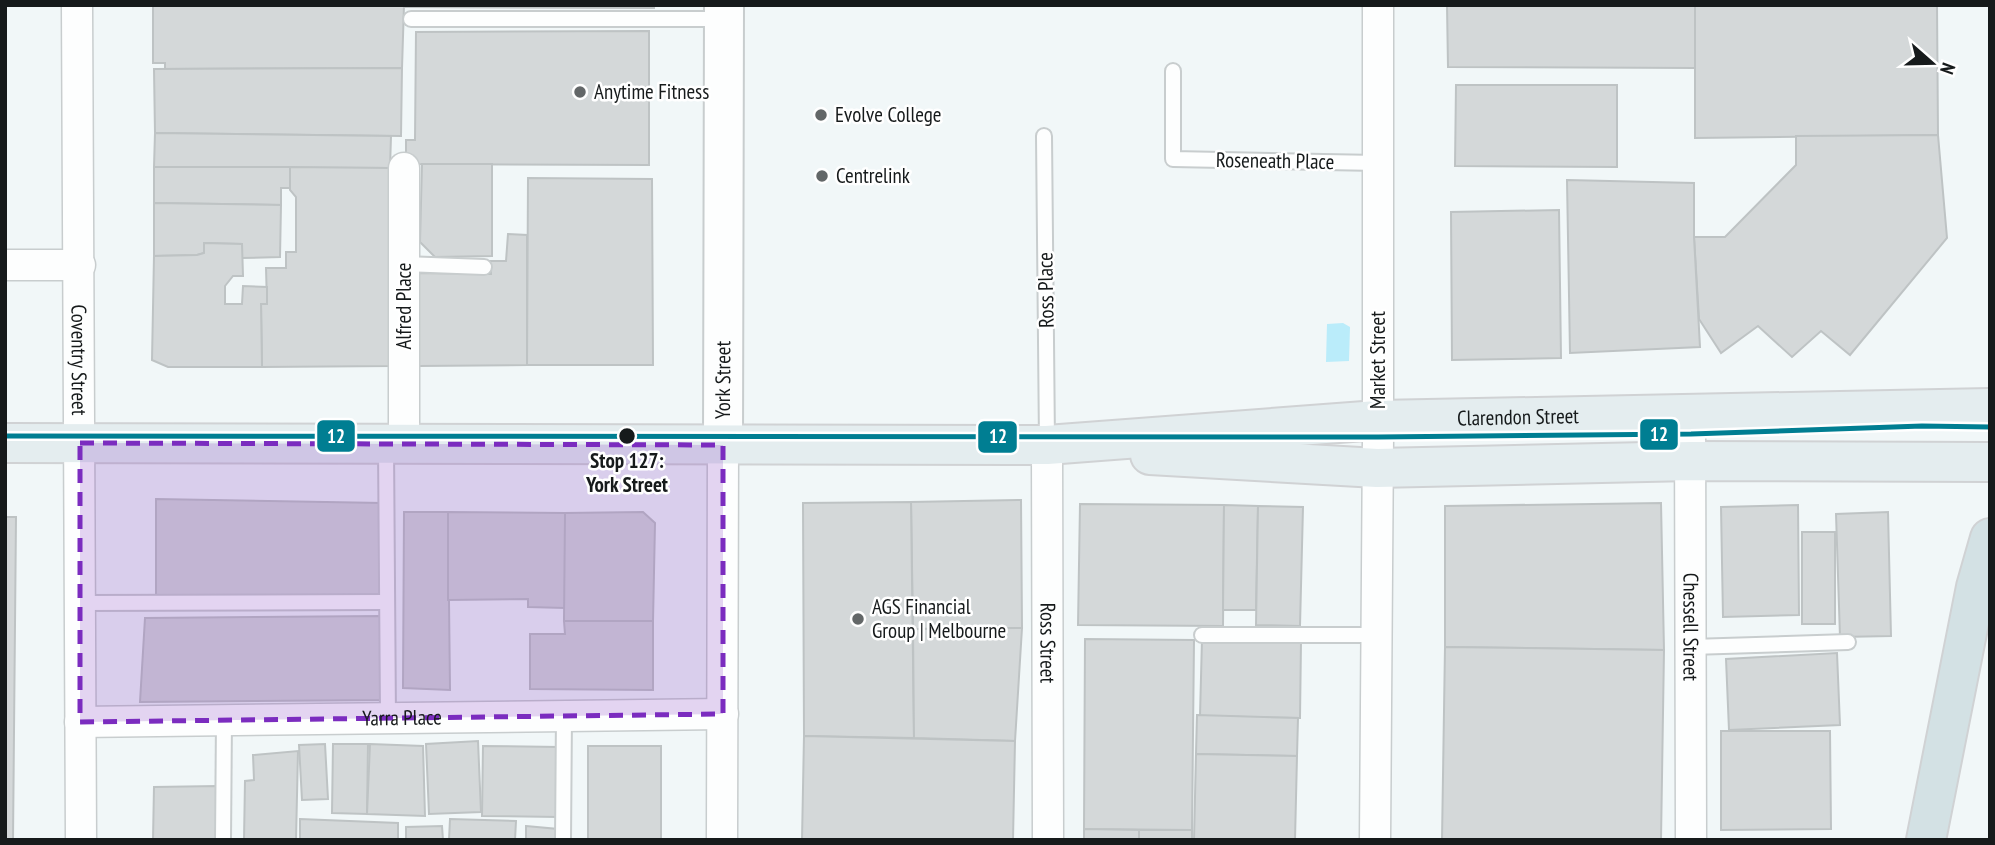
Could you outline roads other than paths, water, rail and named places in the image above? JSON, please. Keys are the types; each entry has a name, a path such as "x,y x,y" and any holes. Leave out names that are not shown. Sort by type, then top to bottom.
{"highway":[{"path":"1926,840 1976,587 1990,538"}],"main road":[{"name":"Clarendon Street","path":"5,443 1047,444 1378,421 1990,408"},
{"path":"1975,462 1983,435 1990,423"},
{"name":"Clarendon Street","path":"1047,444 1204,459 1377,468 1691,461 1975,462"}],"street":[{"name":"Coventry Street","path":"78,5 81,840"},
{"name":"Market Street","path":"1376,840 1378,5"},
{"name":"York Street","path":"722,840 724,12"},
{"name":"Alfred Place","path":"395,444 404,264 404,168"},
{"path":"5,265 80,265"},
{"name":"Chessell Street","path":"1690,413 1691,840"},
{"name":"Ross Street","path":"1047,444 1048,840"},
{"name":"Yarra Place","path":"80,722 723,714"}],"lane":[{"path":"411,19 724,12"},
{"name":"Roseneath Place","path":"1173,71 1173,159 1378,163"},
{"name":"Ross Place","path":"1044,136 1047,444"},
{"path":"404,264 484,267"},
{"path":"388,718 387,602 395,444"},
{"path":"81,603 387,602"},
{"path":"1202,635 1376,635"},
{"path":"1691,648 1848,642"},
{"path":"563,840 564,715"},
{"path":"223,840 224,720"}],"place":[{"name":"Anytime Fitness","path":"580,92"},
{"name":"Evolve College","path":"821,115"},
{"name":"Centrelink","path":"822,176"},
{"name":"Stop 127: York Street","path":"627,436"},
{"name":"AGS Financial Group | Melbourne","path":"858,619"}]}
